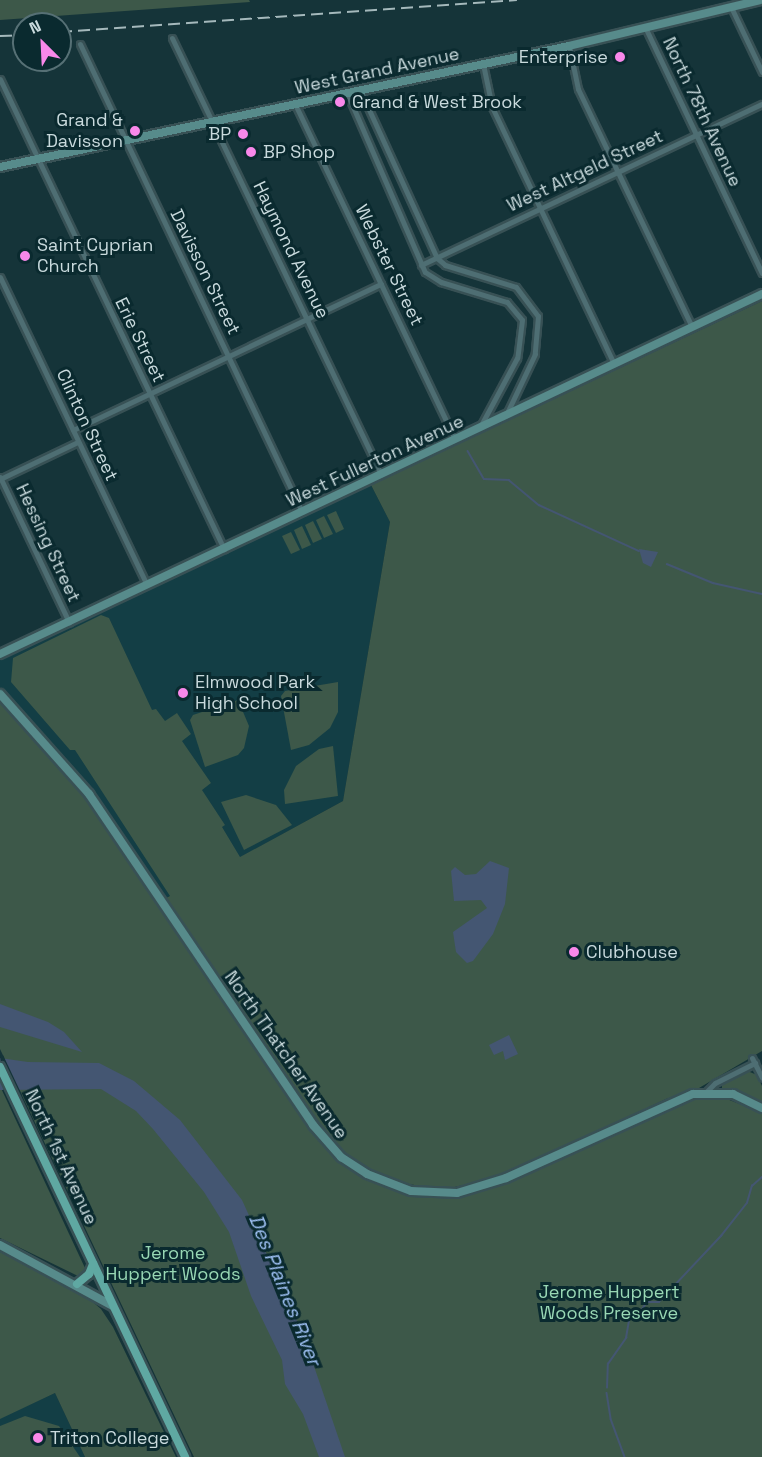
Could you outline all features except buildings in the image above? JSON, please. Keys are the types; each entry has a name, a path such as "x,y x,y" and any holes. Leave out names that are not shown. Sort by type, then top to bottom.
{"main road":[{"name":"North 1st Avenue","path":"0,1067 185,1457"},
{"path":"77,1284 89,1274 93,1264"}],"street":[{"name":"West Grand Avenue","path":"0,167 569,46 760,0"},
{"path":"731,7 762,72"},
{"name":"North 78th Avenue","path":"646,29 762,273"},
{"name":"Haymond Avenue","path":"172,38 381,474"},
{"name":"Davisson Street","path":"80,44 302,512"},
{"path":"569,46 578,89 692,327"},
{"path":"483,64 492,107 614,364"},
{"name":"Erie Street","path":"0,79 224,549"},
{"path":"360,90 437,258 445,265 516,287 538,316 535,354 506,415"},
{"path":"347,93 421,265 430,277 507,302 522,320 517,358 480,428"},
{"name":"Webster Street","path":"295,104 455,439"},
{"name":"West Altgeld Street","path":"421,265 762,104"},
{"name":"Clinton Street","path":"0,277 147,585"},
{"path":"73,429 381,284"},
{"name":"West Fullerton Avenue","path":"0,654 762,294"},
{"path":"0,478 78,442"},
{"name":"Hessing Street","path":"0,478 69,622"},
{"name":"North Thatcher Avenue","path":"0,694 89,794 306,1116 331,1147 353,1166 382,1182 411,1191 440,1194 473,1190 506,1178 667,1102 706,1092 733,1094 762,1108"},
{"path":"706,1092 715,1083 753,1060 762,1078"},
{"path":"0,1245 77,1284 112,1306"}],"shaded area":[{"name":"Elmwood Park High School","path":"371,485 390,522 343,801 164,899 85,784 0,688 0,660"},
{"path":"639,549 658,552 651,567 643,563"},
{"path":"490,861 509,868 505,904 493,934 473,961 467,963 456,952 453,932 487,908 481,900 454,901 451,871 455,867 465,875 476,874"},
{"path":"0,1004 48,1022 64,1032 82,1052 0,1027"},
{"path":"509,1035 518,1054 505,1060 503,1051 494,1055 489,1045"},
{"path":"0,1058 28,1062 99,1063 134,1081 180,1120 242,1200 303,1334 345,1457 319,1457 303,1414 285,1384 282,1360 251,1296 229,1232 204,1192 153,1129 136,1111 101,1089 0,1090"},
{"name":"Triton College","path":"55,1393 85,1457 0,1457 0,1418"}],"green space":[{"path":"0,0 249,0 250,2 72,15 72,12 12,12 12,19 0,20"},
{"path":"762,301 762,1051 699,1088 666,1099 500,1177 441,1190 388,1180 353,1161 314,1120 164,899 170,896 75,750 70,750 11,682 13,658 101,615 109,618 152,710 156,709 165,721 177,713 191,734 182,741 211,783 202,790 225,825 222,827 240,857 343,801 390,522 371,485"},
{"path":"336,511 344,529 336,533 327,515"},
{"path":"324,516 333,534 324,538 316,520"},
{"path":"313,521 322,539 313,543 305,525"},
{"path":"302,526 311,545 302,549 294,530"},
{"path":"291,532 300,550 291,554 282,536"},
{"path":"338,682 338,712 330,728 309,745 291,750 281,696 285,691"},
{"name":"Jerome Huppert Woods","path":"0,700 95,808 316,1135 365,1178 420,1196 459,1195 514,1178 690,1098 722,1097 762,1113 762,1457 194,1457 0,1049"},
{"path":"238,700 249,726 244,748 238,755 205,767 190,720 193,715"},
{"path":"333,746 338,796 285,804 284,790 296,766 319,749"},
{"path":"246,795 276,805 292,825 244,850 221,802"},
{"path":"745,1070 757,1075 762,1086 762,1103 722,1088 722,1084"},
{"path":"0,1086 85,1268 80,1277 0,1238"},
{"path":"0,1252 87,1297 101,1309 113,1327 176,1457 85,1457 55,1393 0,1419"},
{"name":"Triton College","path":"25,1416 59,1426 80,1457 0,1457 0,1426"}],"pier":[{"path":"0,1055 3,1055 22,1095 4,1094"}],"waterway":[{"path":"468,451 484,479 509,480 539,505 639,551"},
{"path":"667,564 713,583 762,594"},
{"path":"607,1388 608,1364 626,1338 630,1316 638,1315 647,1302 659,1302 721,1236 747,1203 752,1186 762,1177"},
{"path":"607,1393 611,1419 625,1457"}],"railway":[{"path":"72,31 517,0"},
{"path":"0,36 12,36"}],"place":[{"name":"Enterprise","path":"620,57"},
{"name":"Grand & West Brook","path":"340,102"},
{"name":"Grand & Davisson","path":"135,131"},
{"name":"BP","path":"243,134"},
{"name":"BP Shop","path":"251,152"},
{"name":"Saint Cyprian Church","path":"25,256"},
{"name":"Elmwood Park High School","path":"183,693"},
{"name":"Clubhouse","path":"574,952"},
{"name":"Triton College","path":"38,1438"}],"water label":[{"name":"Des Plaines River","path":"285,1290"}],"park label":[{"name":"Jerome Huppert Woods Preserve","path":"609,1303"}]}
